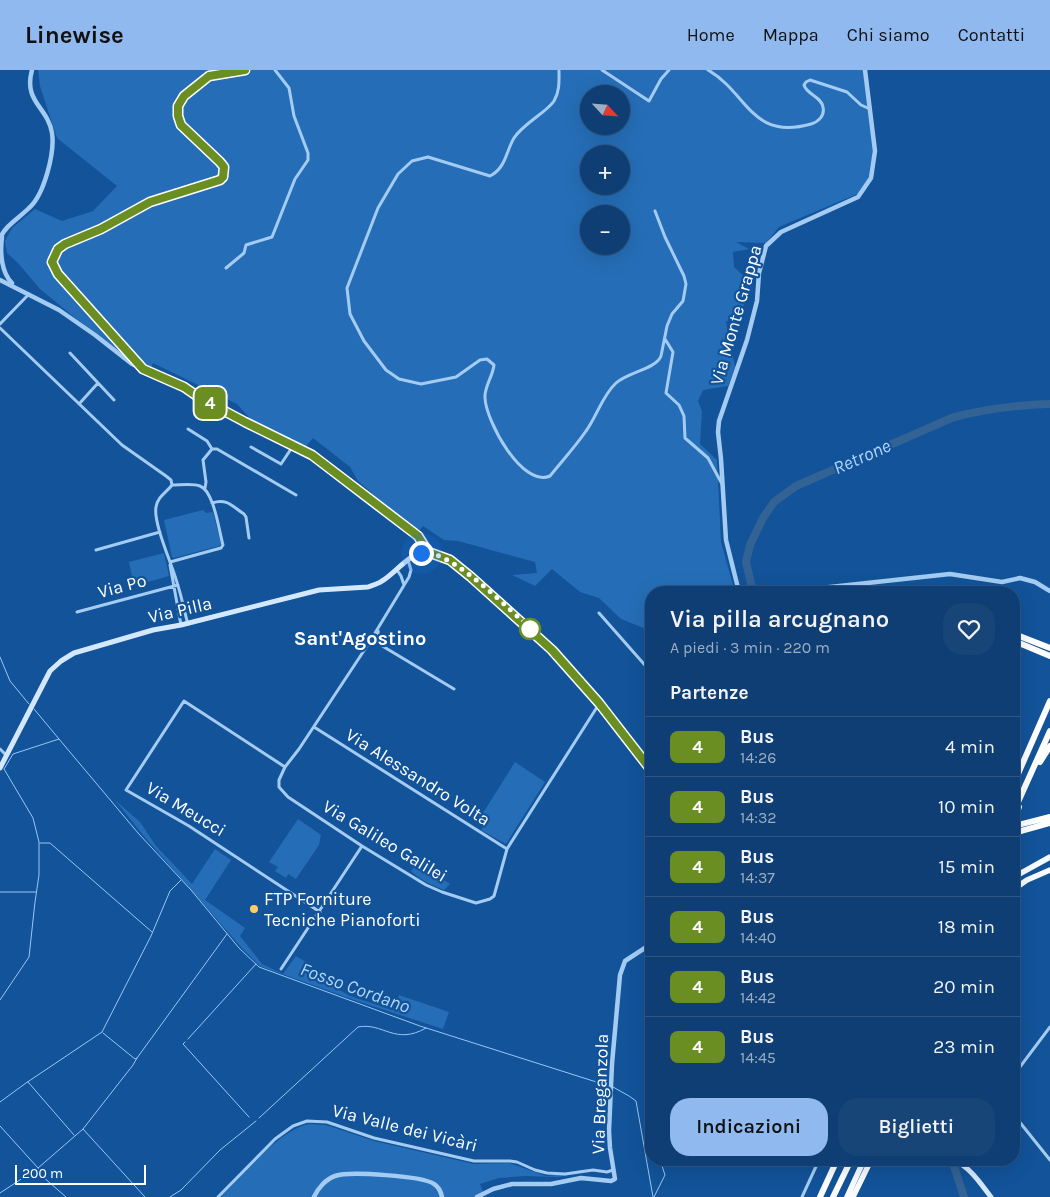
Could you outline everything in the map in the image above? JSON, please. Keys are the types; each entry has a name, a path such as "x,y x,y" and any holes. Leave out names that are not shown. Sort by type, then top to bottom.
{"highway":[{"path":"1020,636 1050,648"},
{"path":"1020,643 1050,656"},
{"path":"1020,759 1050,700"},
{"path":"1020,769 1050,700"},
{"path":"1020,798 1050,731"},
{"path":"1020,807 1040,762 1050,746"},
{"path":"1020,824 1050,817"},
{"path":"1020,831 1050,823"},
{"path":"1020,874 1050,857"},
{"path":"1020,885 1038,874 1050,872"},
{"path":"820,1197 834,1166"},
{"path":"833,1197 848,1166"},
{"path":"847,1197 861,1166"},
{"path":"853,1197 868,1166"}],"main road":[{"path":"421,553 428,552 450,560 506,606 552,650 599,703 645,762"},
{"name":"Via Pilla","path":"0,768 50,671 74,653 153,630 188,624 318,590 368,587 383,581 408,560 421,553"},
{"path":"967,1166 991,1197"}],"street":[{"path":"0,238 6,228 31,207 37,198 52,152 52,132 49,122 31,93 29,80 32,70"},
{"path":"143,369 58,274 52,262 58,249 65,244 101,229 150,202 220,180 223,177 224,167 181,125 178,116 178,106 184,96 209,76 245,70"},
{"path":"226,268 244,253 246,245 272,237 295,179 308,160 308,153 294,116 289,88 275,70"},
{"path":"559,70 558,90 554,101 514,137 502,166 497,172 490,176 428,157 412,160 398,174 378,208 347,288 350,314 364,341 386,370 399,379 421,384 456,377 480,360 487,359 491,361 494,365 493,372 485,395 491,422 515,461 532,476 540,479 550,476 580,438 616,383 659,361 667,326 672,314 683,301 686,284 684,276 665,237 656,210"},
{"path":"602,70 649,101 661,79 669,70"},
{"path":"708,70 730,89 758,118 767,123 795,127 816,123 822,117 824,111 822,104 804,85 810,80 847,92 871,110"},
{"name":"Via Monte Grappa","path":"738,586 726,540 718,432 719,421 747,340 757,301 759,273 766,246 781,232 858,197 871,178 875,151 865,70"},
{"path":"6,228 0,246 3,268 9,281 17,288"},
{"path":"0,280 29,293 59,310 132,364 184,387 200,398 245,422 312,455 418,536 428,552"},
{"path":"29,293 0,326 122,445 166,476 171,480 172,485"},
{"path":"664,338 673,352 666,393 679,405 684,416 685,438 708,458 723,487"},
{"path":"70,353 114,400"},
{"path":"79,404 98,383"},
{"path":"188,429 207,441 212,449"},
{"path":"251,447 280,464 294,445"},
{"path":"170,562 221,548 223,545 212,503 205,488 206,482 202,460 212,449"},
{"path":"212,449 221,450 296,495"},
{"path":"188,624 160,532 156,509 157,501 172,485 198,484 205,488"},
{"path":"212,503 220,500 224,501 244,514 248,538"},
{"path":"96,550 160,532"},
{"path":"418,536 421,553"},
{"path":"285,767 314,727 378,629 411,572 408,560"},
{"path":"402,565 411,572"},
{"path":"397,570 404,585"},
{"path":"839,586 950,574 1002,582 1020,578 1035,582 1050,590"},
{"path":"176,586 179,616 182,625"},
{"name":"Via Po","path":"78,612 176,586"},
{"path":"600,613 645,665"},
{"path":"179,616 184,614"},
{"path":"378,629 379,644 454,689"},
{"name":"Via Meucci","path":"285,767 184,700 126,790 189,826 320,912"},
{"path":"508,849 599,703"},
{"name":"Via Alessandro Volta","path":"314,727 508,849"},
{"path":"0,749 6,755"},
{"name":"Via Galileo Galilei","path":"285,767 279,780 279,787 288,798 406,874 442,892 476,903 490,899 494,896 508,849"},
{"path":"281,969 362,846"},
{"name":"Via Breganzola","path":"477,1197 493,1189 512,1184 551,1184 581,1178 611,1181 615,1179 609,1141 611,1082 622,968 628,958 645,948"},
{"path":"1020,1067 1050,1028"},
{"name":"Via Valle dei Vicàri","path":"218,1197 275,1139 293,1126 307,1121 327,1122 374,1138 474,1161 510,1160 547,1173 565,1174 593,1170 607,1172 613,1170"},
{"path":"1020,1123 1050,1160"},
{"path":"802,1197 816,1166"},
{"path":"314,1197 319,1188 330,1178 346,1174 380,1175 424,1180 434,1184 442,1197"}],"shaded area":[{"path":"38,70 863,70 873,150 870,177 857,194 779,227 766,243 736,242 749,249 733,252 734,267 750,282 752,290 741,310 726,322 735,367 728,386 703,390 698,401 702,411 700,444 717,460 721,542 733,586 645,586 645,629 621,619 599,598 580,592 552,569 535,586 512,575 537,573 535,562 458,541 444,540 423,526 417,533 369,498 372,493 358,481 350,467 313,438 303,450 256,425 237,404 153,363 150,370 133,361 40,289 7,253 5,241 12,228 35,209 62,221 93,211 117,186 57,138 40,86"},
{"path":"203,510 206,513 213,512 221,544 172,557 164,520"},
{"path":"164,553 169,576 134,586 129,562"},
{"path":"515,762 545,782 506,844 481,830 488,820 481,816"},
{"path":"115,800 140,822 156,846 192,884 215,849 231,860 205,900 245,928 240,936 262,964 283,974 296,956 338,982 336,988 350,996 393,1010 399,995 449,1012 443,1029 357,1001 260,966 241,947 143,835"},
{"path":"298,819 321,835 319,845 296,879 288,874 286,878 275,871 278,867 269,862"},
{"path":"420,857 448,874 444,880 450,884 444,890 422,880 411,871"},
{"path":"308,1124 326,1125 374,1141 474,1164 509,1163 546,1176 577,1174 557,1177 525,1176 499,1178 480,1184 483,1192 476,1197 221,1197 261,1155 296,1128"}],"waterway":[{"name":"Retrone","path":"752,586 746,562 750,545 763,518 774,502 796,486 954,417 1002,408 1050,404"},
{"path":"0,657 10,681 29,704"},
{"path":"0,1000 29,957 39,875 39,842 33,818 4,769 13,754 59,739 34,709"},
{"name":"Fosso Cordano","path":"59,739 138,833 191,890 239,948 259,967 420,1026 609,1086"},
{"path":"40,843 50,843 152,932"},
{"path":"0,1102 102,1032 151,936 170,891 181,880"},
{"path":"0,892 36,892"},
{"path":"83,1129 133,1065 227,934"},
{"path":"188,1039 256,964"},
{"path":"259,1118 358,1027 367,1026 406,1035 426,1028"},
{"path":"103,1033 135,1059 137,1058"},
{"path":"185,1042 183,1044 249,1117"},
{"path":"28,1082 74,1135"},
{"name":"Fosso Cordano","path":"613,1087 636,1101 645,1152"},
{"path":"170,1197 181,1190 220,1150 256,1121"},
{"path":"0,1126 38,1168 0,1193"},
{"path":"66,1197 42,1176 38,1168 83,1129 145,1197"},
{"name":"Fosso Cordano","path":"648,1166 653,1197"},
{"path":"654,1197 665,1175 662,1166"},
{"name":"Retrone","path":"954,1166 964,1197"}],"bus line":[{"name":"4","path":"245,70 209,76 184,96 178,106 178,116 181,125 220,162 224,167 223,177 220,180 150,202 101,229 65,244 58,249 52,262 58,274 143,369 184,387 200,398 245,422 312,455 418,536 428,552 450,560 506,606 552,650 599,703 645,762"}],"place":[{"name":"FTP Forniture Tecniche Pianoforti","path":"254,909"}],"district":[{"name":"Sant'Agostino","path":"360,638"}],"route":[{"path":"421,553 428,552 450,560 506,606 534,632 530,629"}]}
